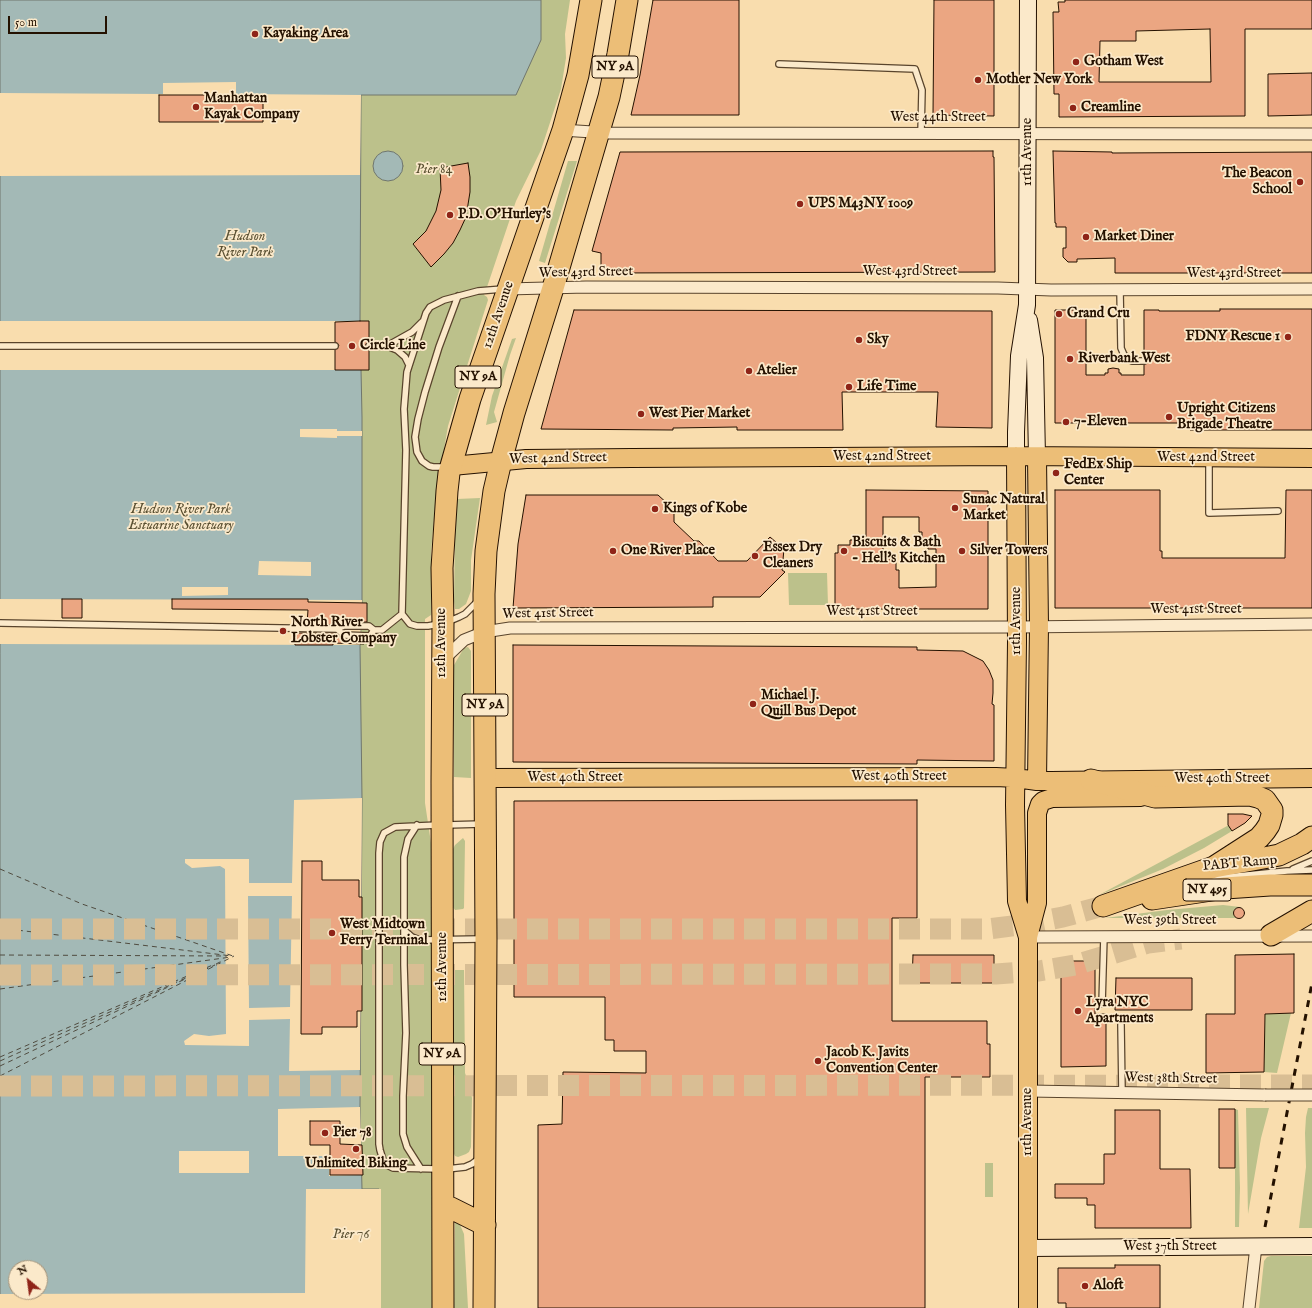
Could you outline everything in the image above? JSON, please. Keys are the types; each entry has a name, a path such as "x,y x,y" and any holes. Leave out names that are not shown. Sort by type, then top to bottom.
{"highway":[{"name":"12th Avenue","path":"443,1308 442,661 443,546 447,491 452,466 470,399 563,130 578,75 591,0"},
{"name":"NY 9A","path":"484,1308 486,939 484,594 488,534 494,491 514,413 609,98 627,0"},
{"path":"1090,780 1155,797 1250,795 1264,800 1272,810 1269,825 1265,831 1259,838 1208,873"},
{"path":"1171,882 1279,855 1302,844 1312,837"},
{"name":"NY 495","path":"1171,882 1103,906 1225,888 1270,885 1312,885"},
{"path":"1271,935 1312,911"},
{"path":"443,1207 451,1208 485,1225"}],"main road":[{"name":"11th Avenue","path":"1028,0 1029,134 1027,305 1020,356 1016,432 1016,901 1028,937"},
{"name":"11th Avenue","path":"1027,305 1035,358 1040,791 1040,804 1036,813 1037,903 1028,937 1028,1308"},
{"name":"West 42nd Street","path":"452,466 526,459 617,458 1016,456 1312,458"},
{"name":"West 40th Street","path":"485,778 1016,778 1052,798 1155,797"},
{"name":"West 40th Street","path":"1040,791 1090,780 1312,778"},
{"name":"West 37th Street","path":"1028,1248 1312,1246"}],"street":[{"name":"West 44th Street","path":"563,130 598,132 1312,134"},
{"name":"West 43rd Street","path":"507,289 586,287 990,288 1050,290 1312,289"},
{"name":"West 41st Street","path":"442,661 464,640 484,632 510,628 1017,627 1312,624"},
{"name":"West 39th Street","path":"1028,937 1312,936"},
{"name":"West 38th Street","path":"1029,1091 1312,1095"},
{"path":"1249,1308 1256,1246"}],"lane":[{"path":"779,64 914,68 922,90 921,133"},
{"path":"484,594 465,614 459,618 443,623 428,626 417,626 410,624 402,614 406,450 404,409 405,384 409,365 428,310 444,300 458,296 478,291 507,289"},
{"path":"1120,290 1121,348 1124,355 1132,361 1144,361"},
{"path":"452,466 437,468 429,466 422,461 417,452 415,437 425,392 458,296"},
{"path":"388,346 412,332 423,321"},
{"path":"0,346 335,346"},
{"path":"369,346 388,346 397,350 405,357 409,365"},
{"path":"1209,458 1209,513 1278,511"},
{"path":"0,624 337,629 344,626 369,626 374,630 382,630 402,614"},
{"path":"337,629 344,635 363,636 370,636 374,630"},
{"path":"485,824 401,826 388,829 381,837 379,847 379,1144 381,1155 387,1165 393,1168 442,1169 465,1167 478,1160 485,1154"},
{"path":"417,825 408,839 404,857 404,965 406,1033 403,1134 407,1147 421,1169"},
{"path":"1287,871 1312,861"},
{"name":"PABT Ramp","path":"1208,873 1312,870"},
{"name":"PABT Ramp","path":"1171,882 1195,880"},
{"path":"405,931 408,935 416,939 486,939"},
{"path":"1102,1004 1104,936"},
{"path":"1121,1025 1122,1093"}],"green space":[{"name":"Hudson River Park","path":"0,0 570,0 565,34 566,58 561,89 541,150 516,201 484,295 488,300 448,426 436,496 431,553 431,615 425,619 425,803 431,843 432,1308 0,1308 0,1193 360,1107 360,1089"},
{"path":"568,161 577,161 545,263 539,261"},
{"path":"516,338 494,412 497,422 486,425 492,396 512,339"},
{"path":"480,498 471,560 471,591 466,604 459,609 455,609 455,529 457,499"},
{"path":"788,573 827,573 828,605 789,605"},
{"path":"468,647 471,651 471,778 454,777 454,665 464,648"},
{"path":"1229,825 1232,831 1204,848 1163,869 1099,895"},
{"path":"463,838 465,841 464,908 455,910 453,907 453,849 455,845"},
{"path":"1223,905 1240,907 1241,908 1236,908 1233,911 1234,916 1237,918 1105,918 1167,910"},
{"path":"454,970 464,970 465,1073 472,1098 471,1147 469,1152 458,1157 454,1154"},
{"path":"1291,1013 1277,1073 1264,1072 1265,1014"},
{"path":"1246,1108 1269,1108 1261,1138 1248,1214"},
{"path":"1308,1108 1312,1108 1312,1228 1299,1228 1306,1167 1305,1133"},
{"path":"1235,1109 1238,1110 1240,1188 1239,1227 1235,1227"},
{"path":"985,1163 993,1163 993,1197 985,1197"},
{"path":"455,1220 458,1220 464,1234 468,1308 454,1308"},
{"path":"1312,1256 1312,1308 1259,1308 1264,1261 1267,1257"}],"water":[{"name":"Hudson River Park","path":"0,0 541,0 541,40 516,95 361,95 360,321 362,417 362,603 360,645 362,798 360,1107 362,1189 379,1189 379,1308 0,1308"},
{"path":"388,151 399,155 403,166 399,177 388,181 377,177 373,166 377,155"}],"pier":[{"path":"236,82 236,94 361,95 360,175 0,176 0,93 163,94 163,83"},
{"path":"0,321 360,321 361,370 0,370"},
{"path":"300,429 362,431 362,436 337,436 337,438 300,437"},
{"path":"259,561 311,562 311,576 258,575"},
{"path":"182,587 228,587 228,595 182,596"},
{"path":"0,599 362,600 360,645 0,644"},
{"path":"362,798 360,1070 289,1071 290,1019 249,1020 249,1046 185,1045 184,1041 194,1034 209,1036 226,1034 225,869 220,866 192,868 185,863 185,859 249,859 249,883 292,883 294,800","holes":["248,896 292,896 290,1007 249,1008"]},
{"path":"360,1107 362,1175 329,1176 329,1161 350,1161 350,1156 278,1156 278,1109"},
{"path":"179,1151 249,1151 249,1173 179,1173"},
{"name":"Pier 76","path":"306,1189 381,1189 381,1308 0,1308 0,1294 8,1294 8,1300 48,1300 48,1294 305,1293"}],"building":[{"path":"653,0 739,0 739,115 631,115 640,75"},
{"path":"934,0 994,0 994,116 933,115"},
{"name":"Gotham West","path":"1065,0 1312,0 1312,29 1245,29 1245,116 1059,117 1059,94 1054,94 1053,12 1059,12 1058,2 1065,2","holes":["1210,29 1211,82 1099,82 1100,41 1136,41 1136,31"]},
{"path":"1312,73 1312,115 1268,116 1268,74"},
{"path":"159,95 263,95 263,122 159,122"},
{"name":"UPS M43NY 1009","path":"993,151 995,272 605,273 605,268 601,268 601,253 592,251 620,152"},
{"path":"1053,151 1112,153 1312,152 1312,273 1115,273 1115,258 1077,259 1077,262 1068,262 1063,257 1063,248 1066,248 1066,227 1056,227 1055,223"},
{"name":"P.D. O'Hurley's","path":"468,163 470,192 466,217 453,243 431,267 413,244 426,231 436,211 441,190 440,168"},
{"path":"1220,309 1312,309 1312,430 1190,430 1190,423 1055,423 1055,310 1086,310 1086,375 1105,375 1105,373 1108,373 1108,369 1113,368 1119,369 1119,373 1121,373 1121,375 1144,375 1144,365 1148,361 1144,357 1144,310 1220,311"},
{"path":"574,310 992,311 992,428 936,427 938,392 842,392 843,430 737,430 737,427 673,428 673,430 541,429"},
{"name":"Circle Line","path":"369,321 369,342 365,346 369,350 369,370 335,370 335,350 339,346 335,342 335,322"},
{"name":"Silver Towers","path":"866,490 988,491 988,609 835,609 835,553 838,553 838,545 850,545 850,540 866,540","holes":["883,517 919,517 919,532 922,532 922,540 928,540 928,549 936,549 936,587 899,588 899,570 896,570 896,561 890,561 890,553 883,553"]},
{"path":"1055,490 1160,490 1160,551 1162,551 1162,558 1285,558 1286,490 1312,490 1312,608 1055,608"},
{"name":"One River Place","path":"526,495 658,495 669,505 669,508 674,514 674,522 694,541 699,541 718,561 747,561 770,537 784,549 782,570 785,572 760,597 713,597 713,607 513,608 518,544"},
{"path":"62,599 82,599 82,618 62,618"},
{"path":"172,599 308,599 308,602 367,603 367,622 344,622 336,625 307,624 308,610 172,609"},
{"path":"294,633 335,633 343,639 364,640 364,644 333,643 333,645 295,645"},
{"name":"Michael J. Quill Bus Depot","path":"513,645 917,647 917,650 963,651 983,661 993,680 992,704 994,705 994,761 917,760 917,764 513,762"},
{"name":"Jacob K. Javits Convention Center","path":"917,800 917,918 892,918 892,1021 987,1021 987,1044 990,1044 990,1077 925,1077 925,1308 538,1308 538,1125 562,1124 563,1072 646,1073 646,1051 614,1051 614,1040 605,1040 605,997 514,997 514,801"},
{"path":"1228,814 1243,814 1252,816 1245,823 1232,831 1228,825"},
{"name":"West Midtown Ferry Terminal","path":"302,861 322,861 322,880 359,880 359,897 362,897 362,1011 357,1011 357,1027 322,1027 322,1034 301,1034"},
{"path":"1237,908 1241,908 1243,909 1243,917 1237,918 1234,915 1234,911"},
{"path":"1294,954 1294,1013 1265,1014 1264,1072 1206,1073 1206,1014 1235,1014 1235,955"},
{"path":"913,955 994,955 994,983 912,983"},
{"name":"Lyra NYC Apartments","path":"1061,961 1095,961 1095,1014 1106,1014 1106,1066 1061,1067"},
{"path":"1116,978 1192,978 1192,1010 1115,1010"},
{"path":"1219,1109 1235,1109 1235,1168 1219,1168"},
{"path":"1115,1110 1160,1110 1160,1169 1190,1169 1191,1228 1095,1228 1095,1205 1087,1205 1087,1198 1055,1198 1055,1184 1104,1184 1104,1154 1115,1154"},
{"path":"310,1121 340,1121 340,1144 362,1145 363,1175 330,1175 330,1145 310,1145"},
{"path":"1115,1265 1160,1265 1160,1308 1066,1308 1066,1303 1058,1303 1058,1268 1115,1268"}],"ferry route":[{"path":"0,869 82,904 233,956"},
{"path":"0,928 232,956"},
{"path":"0,955 227,956"},
{"path":"0,1076 234,956"},
{"path":"0,989 231,957"},
{"path":"216,964 222,961"},
{"path":"0,1057 215,964"},
{"path":"0,1066 215,965"},
{"path":"0,1061 195,974"}],"tunnel":[{"path":"0,929 988,929 1027,924 1063,917 1103,906"},
{"path":"0,975 996,974 1039,971 1075,965 1148,943 1181,939"},
{"path":"0,1086 1312,1085"}],"railway":[{"path":"1265,1227 1312,983"}],"place":[{"name":"Kayaking Area","path":"255,34"},
{"name":"Gotham West","path":"1076,62"},
{"name":"Mother New York","path":"978,80"},
{"name":"Manhattan Kayak Company","path":"196,107"},
{"name":"Creamline","path":"1073,108"},
{"name":"The Beacon School","path":"1300,182"},
{"name":"UPS M43NY 1009","path":"800,204"},
{"name":"P.D. O'Hurley's","path":"450,215"},
{"name":"Market Diner","path":"1086,237"},
{"name":"Grand Cru","path":"1059,314"},
{"name":"FDNY Rescue 1","path":"1288,337"},
{"name":"Sky","path":"859,340"},
{"name":"Circle Line","path":"352,346"},
{"name":"Riverbank West","path":"1070,359"},
{"name":"Atelier","path":"749,371"},
{"name":"Life Time","path":"849,387"},
{"name":"West Pier Market","path":"641,414"},
{"name":"Upright Citizens Brigade Theatre","path":"1169,417"},
{"name":"7-Eleven","path":"1066,422"},
{"name":"FedEx Ship Center","path":"1056,473"},
{"name":"Sunac Natural Market","path":"955,508"},
{"name":"Kings of Kobe","path":"655,509"},
{"name":"One River Place","path":"613,551"},
{"name":"Biscuits & Bath - Hell's Kitchen","path":"844,551"},
{"name":"Silver Towers","path":"962,551"},
{"name":"Essex Dry Cleaners","path":"755,556"},
{"name":"North River Lobster Company","path":"283,631"},
{"name":"Michael J. Quill Bus Depot","path":"753,704"},
{"name":"West Midtown Ferry Terminal","path":"332,933"},
{"name":"Lyra NYC Apartments","path":"1078,1011"},
{"name":"Jacob K. Javits Convention Center","path":"818,1061"},
{"name":"Pier 78","path":"325,1133"},
{"name":"Unlimited Biking","path":"356,1149"},
{"name":"Aloft","path":"1085,1286"}],"park label":[{"name":"Pier 84","path":"434,170"},
{"name":"Hudson River Park Estuarine Sanctuary","path":"181,518"}]}
